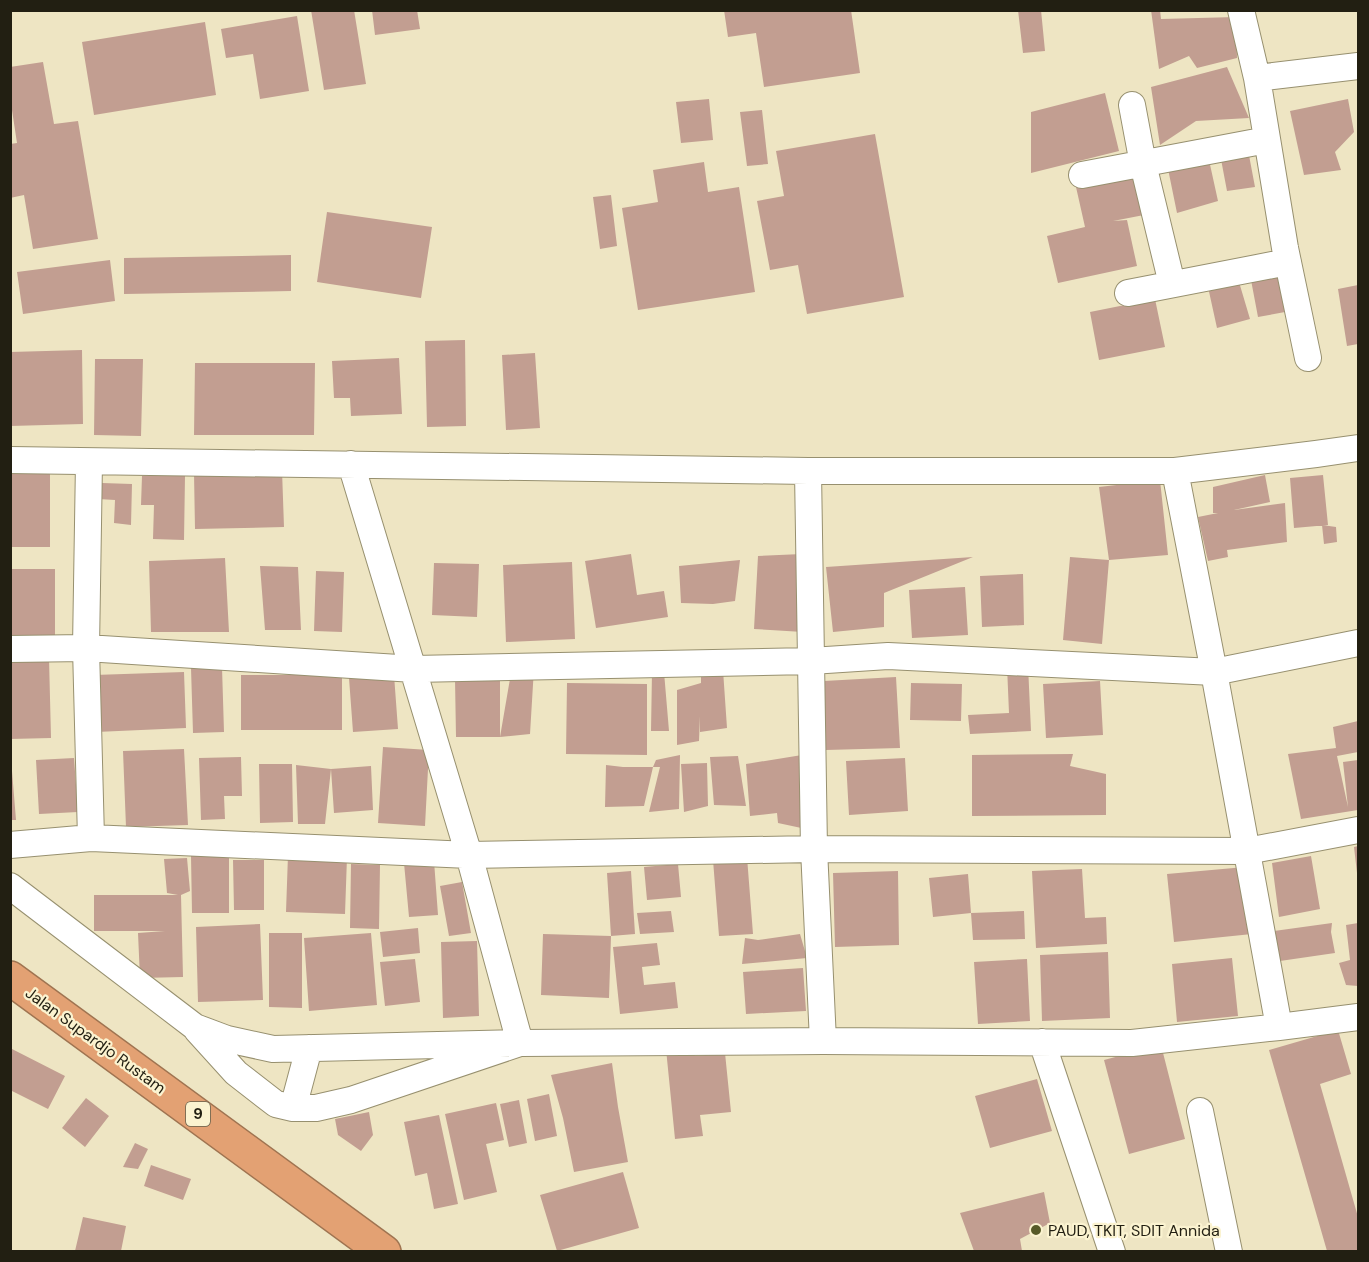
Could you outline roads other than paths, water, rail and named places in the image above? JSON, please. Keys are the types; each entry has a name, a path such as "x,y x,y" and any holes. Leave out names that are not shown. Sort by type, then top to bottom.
{"highway":[{"name":"Jalan Supardjo Rustam","path":"10,978 384,1251"}],"street":[{"path":"1241,10 1257,78 1288,262 1308,357"},
{"path":"1257,78 1359,66"},
{"path":"1132,105 1143,164 1172,284"},
{"path":"1082,175 1267,140"},
{"path":"1128,293 1288,262"},
{"path":"10,460 808,471 1175,471 1359,448"},
{"path":"89,462 86,648 91,838"},
{"path":"351,464 469,855 520,1043"},
{"path":"808,471 814,849 823,1041"},
{"path":"1175,471 1279,1028"},
{"path":"10,650 86,648 414,669 812,661 888,656 1214,672 1359,643"},
{"path":"10,845 91,838 469,855 814,849 1247,851 1359,830"},
{"path":"10,886 195,1027 236,1074 276,1104 316,1108 351,1100 520,1043"},
{"path":"195,1027 227,1039 273,1049 520,1043 1132,1042 1279,1028 1359,1017"},
{"path":"1042,1042 1112,1251"},
{"path":"293,1107 309,1048"},
{"path":"1200,1111 1229,1251"}],"place":[{"name":"PAUD, TKIT, SDIT Annida","path":"1036,1230"}]}
